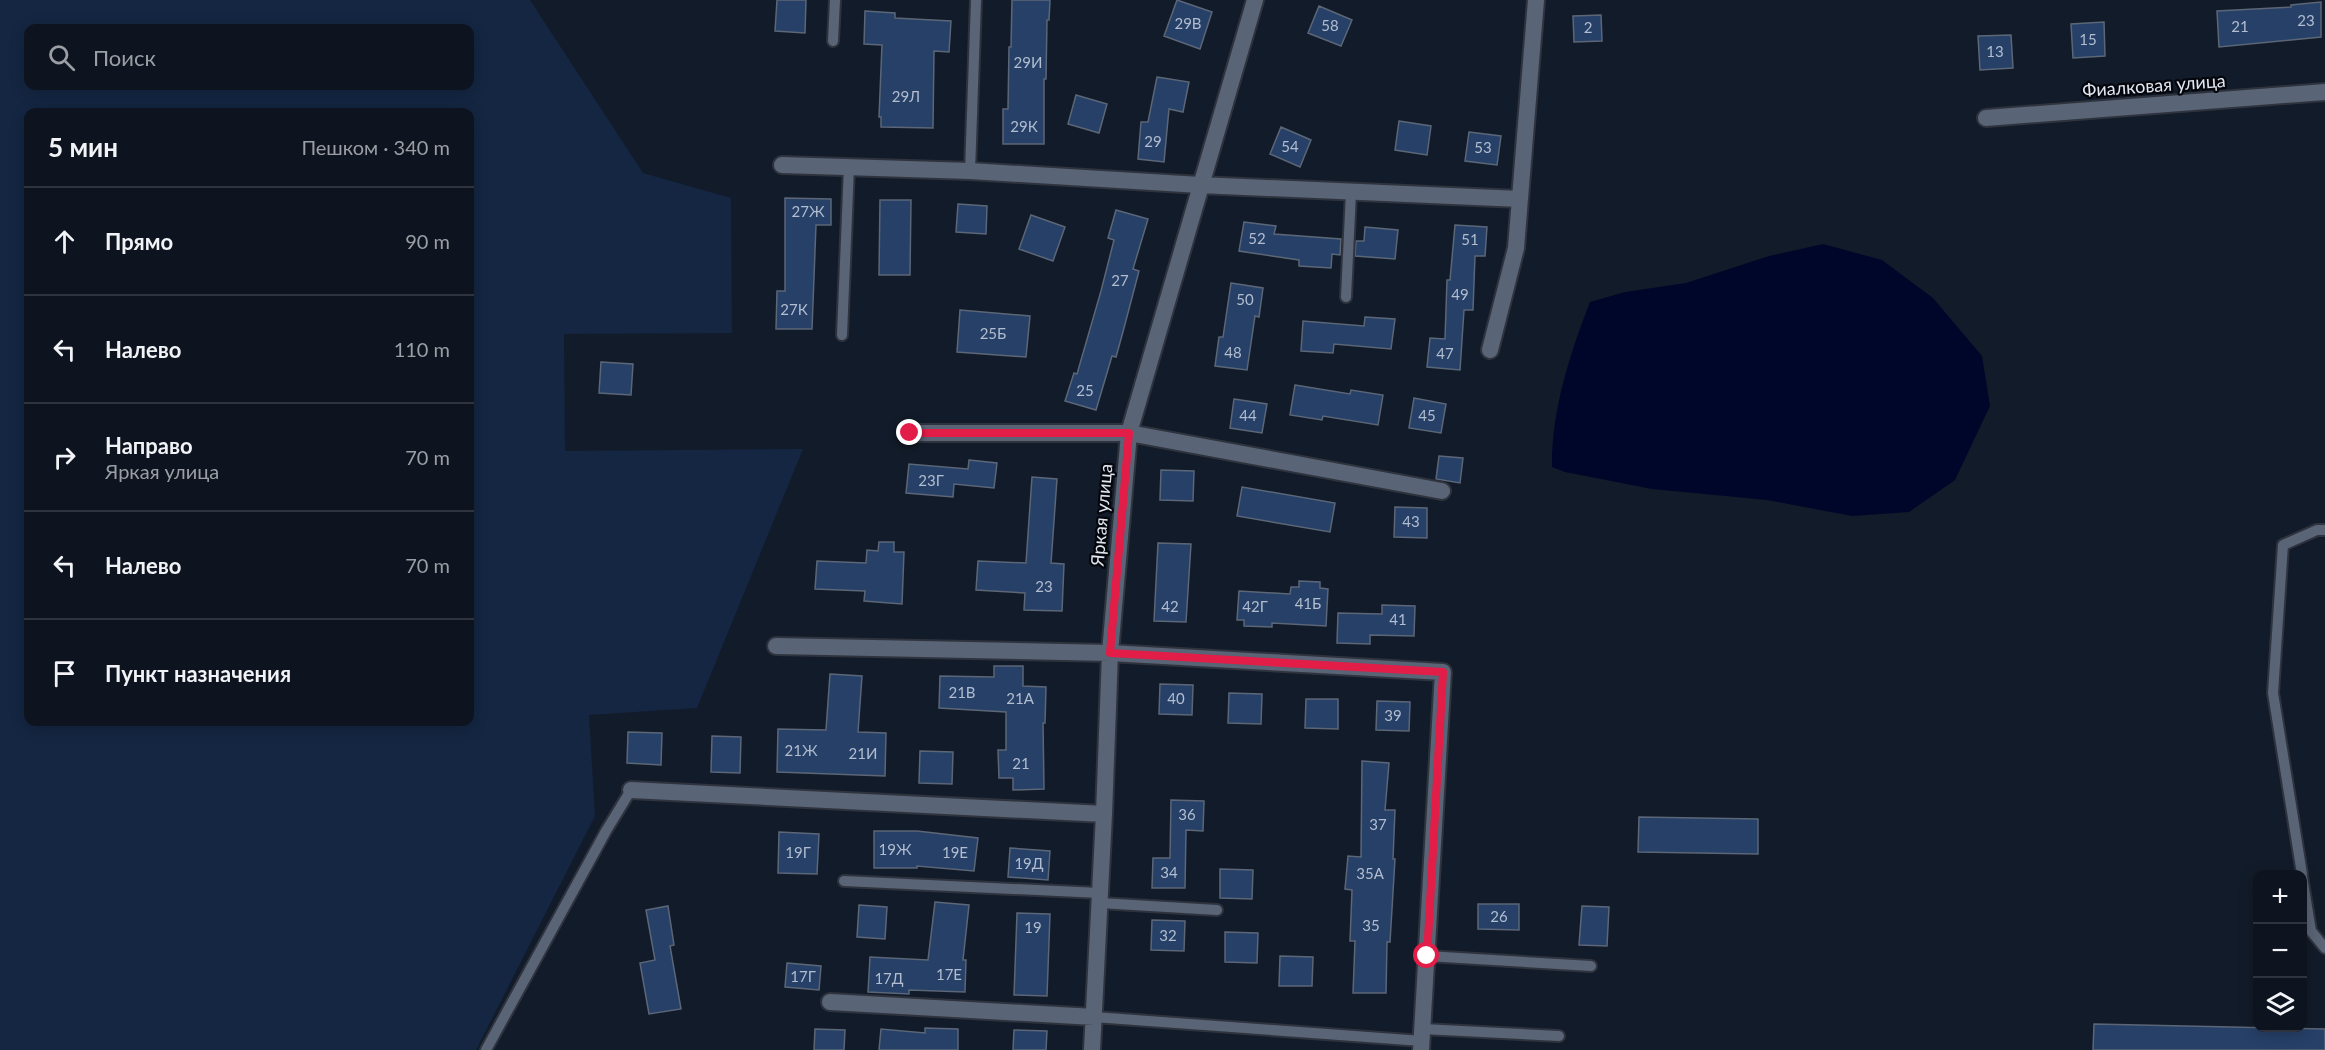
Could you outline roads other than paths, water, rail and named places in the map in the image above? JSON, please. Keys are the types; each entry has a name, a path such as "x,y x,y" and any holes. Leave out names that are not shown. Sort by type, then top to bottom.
{"street":[{"name":"Яркая улица","path":"1092,1050 1110,653 1129,433 1255,0"},
{"path":"1490,350 1516,248 1536,0"},
{"name":"Фиалковая улица","path":"1986,118 2325,92"},
{"path":"782,165 970,171 1200,185 1520,199"},
{"path":"910,433 1129,433 1442,491"},
{"path":"776,646 1110,653 1443,672 1422,1040"},
{"path":"631,790 1104,814"},
{"path":"830,1002 1094,1017"}],"lane":[{"path":"833,40 835,0"},
{"path":"970,171 976,0"},
{"path":"842,335 849,167"},
{"path":"1346,297 1351,192"},
{"path":"2301,870 2272,693 2283,544 2317,530 2325,530"},
{"path":"486,1050 606,831 631,790"},
{"path":"844,880 1100,898 1217,910"},
{"path":"2307,906 2311,931 2325,948"},
{"path":"1427,956 1591,966"},
{"path":"1094,1017 1422,1040 1559,1036"}]}
